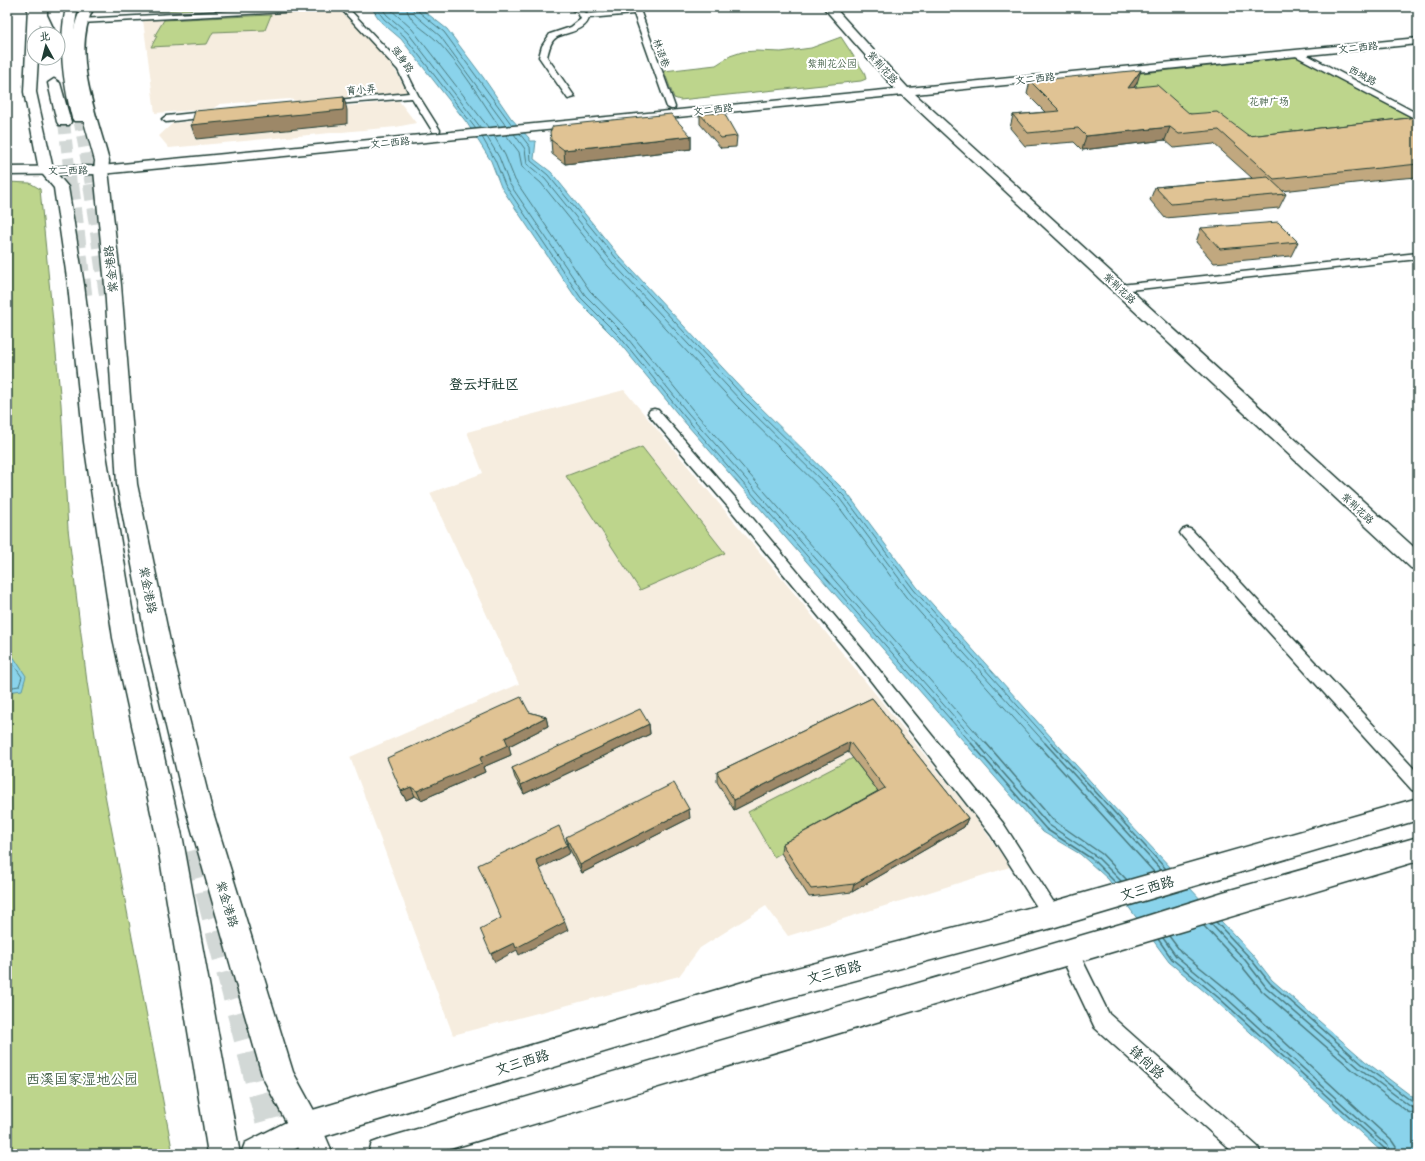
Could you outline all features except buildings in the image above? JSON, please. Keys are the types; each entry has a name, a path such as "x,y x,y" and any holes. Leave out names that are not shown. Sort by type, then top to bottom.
{"main road":[{"path":"34,7 30,92 45,167 61,187 76,285 94,442 120,607 170,840 224,1154"},
{"path":"41,7 41,15 46,26"},
{"name":"紫金港路","path":"88,7 75,12 80,66 102,166 114,293 127,484 160,651 198,806 279,1078 312,1140"},
{"name":"紫荆花路","path":"828,7 901,87 1418,563"},
{"path":"75,12 66,46 66,65 79,118"},
{"path":"55,26 56,21"},
{"name":"文二西路","path":"7,171 45,167 102,166 537,124 1418,35"},
{"name":"文二西路","path":"537,124 671,107 1298,53 1418,41"},
{"path":"52,71 64,122"},
{"name":"文二西路","path":"102,166 436,130 463,131"},
{"name":"文二西路","path":"7,163 45,167"},
{"name":"文三西路","path":"256,1154 312,1140 750,994 1100,902 1418,809"},
{"path":"383,1154 1131,934 1223,905 1418,849"}],"street":[{"name":"强身路","path":"75,12 342,7 400,69 436,130"},
{"path":"571,7 581,11 585,16"},
{"path":"585,16 636,9"},
{"name":"林语巷","path":"636,9 671,107"},
{"path":"571,97 543,57 546,46 553,36 574,29 585,20 585,16"},
{"name":"西城路","path":"1298,53 1418,117"},
{"name":"育小弄","path":"321,104 414,95"},
{"path":"166,118 221,113"},
{"path":"1120,288 1418,256"},
{"path":"654,413 734,505 858,654 998,829 1052,915"},
{"path":"1187,533 1418,785"},
{"name":"锋尚路","path":"1068,952 1102,1021 1251,1154"}],"shaded area":[{"path":"340,11 379,49 397,73 407,92 298,102 290,99 220,104 212,109 155,113 143,20"},
{"path":"399,101 416,123 396,127 169,148 159,136 173,123"},
{"path":"624,390 798,598 978,821 1010,867 788,936 766,906 700,948 679,976 453,1035 350,757 519,684 430,493 483,473 467,432"}],"green space":[{"path":"143,7 245,7 140,12"},
{"path":"271,15 265,30 213,32 207,44 151,47 157,36 155,35 164,20"},
{"name":"紫荆花公园","path":"841,37 864,72 866,79 861,81 680,100 674,98 664,71 716,65 730,56 742,52 781,52 811,48"},
{"name":"花神广场","path":"1298,57 1418,121 1255,144 1223,119 1166,110 1122,75"},
{"name":"西溪国家湿地公园","path":"7,182 30,183 40,189 61,404 68,529 87,682 100,768 173,1154 7,1154"},
{"path":"642,447 725,553 640,590 566,476"},
{"path":"853,758 882,797 774,857 748,812"}],"water":[{"path":"371,7 419,7 447,29 483,77 511,118 529,138 529,141 536,141 534,159 551,172 619,256 747,394 847,493 917,587 1109,802 1252,954 1272,980 1365,1061 1418,1101 1418,1154 1384,1154 1217,1002 1169,962 1108,879 1080,854 1043,832 681,418 617,340 578,301 501,187 491,161 467,123 401,39 381,22"},
{"path":"7,647 26,676 22,690 7,692"}],"tunnel":[{"path":"79,118 91,185"},
{"path":"64,122 71,185"},
{"path":"71,184 85,301"},
{"path":"91,184 107,295"},
{"path":"198,849 278,1154"}],"district":[{"name":"登云圩社区","path":"484,384"}]}
